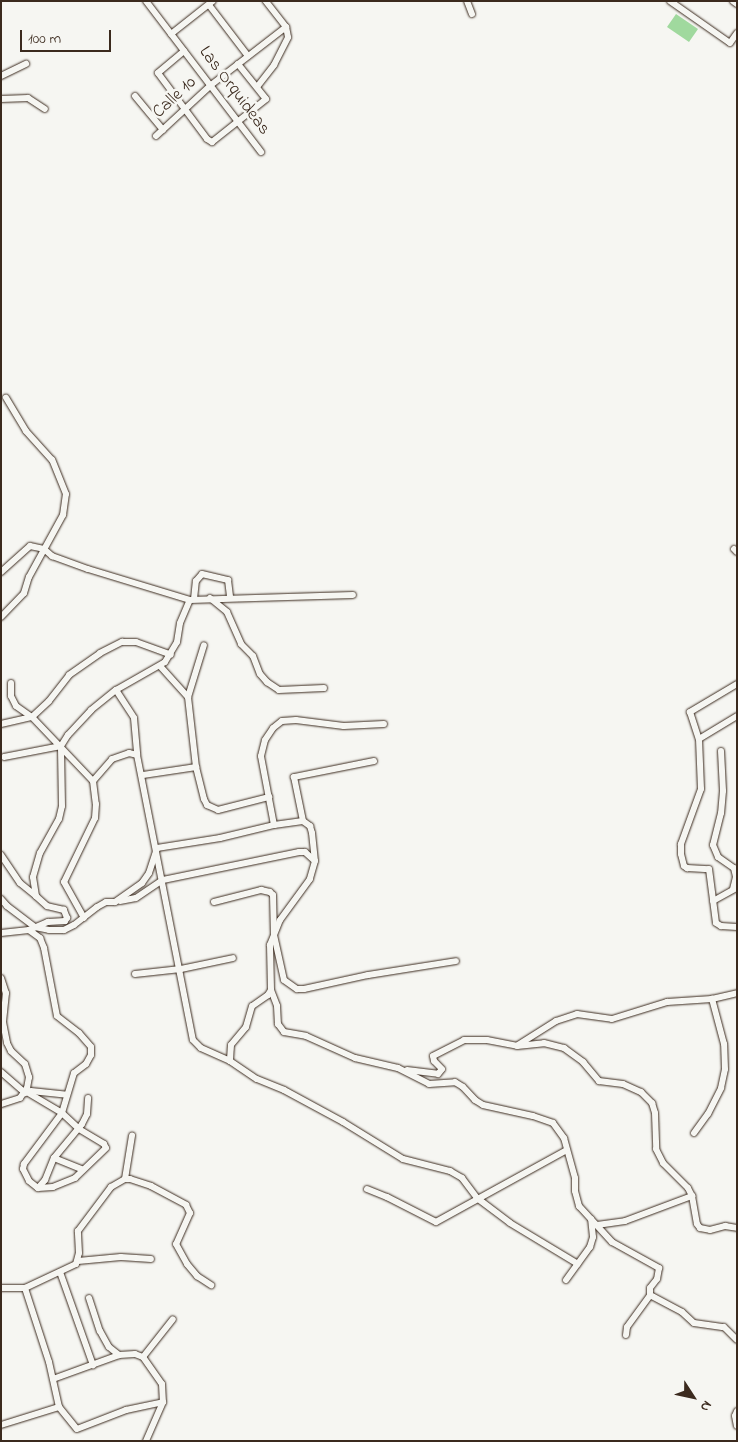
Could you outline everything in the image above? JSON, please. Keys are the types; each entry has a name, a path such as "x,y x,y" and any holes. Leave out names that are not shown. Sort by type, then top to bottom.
{"street":[{"name":"Las Orquideas","path":"146,1 261,152"},
{"path":"258,87 274,65 288,36 286,27 266,1"},
{"path":"467,1 472,14"},
{"path":"670,1 730,43 737,34"},
{"path":"733,1 737,4"},
{"path":"171,34 211,3 248,56"},
{"name":"Calle 10","path":"156,136 211,86 286,27"},
{"path":"184,51 158,73 207,139 212,142 266,99 238,64"},
{"path":"1,76 26,64"},
{"path":"135,96 164,130"},
{"path":"1,99 28,98 45,109"},
{"path":"1,617 24,593 29,577 63,515 66,494 52,460 26,431 6,398"},
{"path":"1,572 30,546 44,549 52,556 88,569 192,599 353,596"},
{"path":"36,896 35,865 59,819 62,806 61,746 68,735 91,710 116,690 160,666 172,654 177,642 186,605 192,599 196,581 202,574 228,580 230,597"},
{"path":"210,598 227,612 240,644 253,656 260,674 267,682 279,690 324,688"},
{"path":"1,724 32,717 49,701 70,675 122,642 136,642 172,654"},
{"path":"204,644 188,697 196,767 204,799 213,809 218,810 269,797"},
{"path":"160,666 188,697"},
{"path":"11,683 13,701 32,717 93,781 96,818 64,882 84,918"},
{"path":"737,684 690,712 699,739 701,789 681,844 684,866 687,868 708,869 716,923 721,926 737,927"},
{"path":"116,690 134,718 137,755 181,969 193,1040 201,1048 230,1061 258,1079 284,1090 363,1133 403,1159 450,1170 462,1178 477,1198 510,1223 578,1264"},
{"path":"699,739 737,716"},
{"path":"274,825 261,756 265,740 273,728 282,721 312,721 344,726 384,724"},
{"path":"4,757 61,746"},
{"path":"714,901 735,888 736,877 734,868 718,857 713,845 721,813 723,791 721,751"},
{"path":"93,781 112,759 129,753 137,755"},
{"path":"374,761 294,777 303,821 310,826 312,833 315,861 310,879 280,920 270,944 271,990 277,1006 278,1024 284,1032 306,1036 355,1058 398,1068 438,1074 442,1069 434,1061 433,1056 464,1040 487,1040 517,1046 555,1044 573,1053 599,1081 623,1084 640,1092 654,1108 654,1129 658,1156 692,1196 695,1217 700,1228 710,1230 725,1226 737,1228"},
{"path":"142,775 196,767"},
{"path":"156,848 220,838 274,825 303,821"},
{"path":"115,902 142,883 149,873 156,848"},
{"path":"32,928 64,930 84,918 96,907 106,902 136,898 163,880 299,852 305,852 315,861"},
{"path":"1,855 20,883 47,906 64,910 67,914 65,921 48,922 32,928 1,932"},
{"path":"214,902 261,890 270,892 273,895 274,935 284,980 297,989 456,961"},
{"path":"1,899 40,938 44,948 56,1016 79,1033 91,1047 92,1055 86,1064 74,1073 62,1113 22,1169 29,1182 38,1188 53,1187 67,1182 106,1148 104,1144 79,1129 62,1113 26,1092 1,1072"},
{"path":"135,974 181,969 233,958"},
{"path":"1,978 6,993 3,1022 7,1043 10,1051 25,1064 28,1070 26,1092 18,1100 1,1104"},
{"path":"230,1061 232,1045 246,1027 252,1006 268,995 271,990"},
{"path":"517,1046 556,1021 577,1014 612,1018 667,1002 712,999 737,993"},
{"path":"694,1133 708,1114 720,1088 725,1069 724,1044 712,999"},
{"path":"398,1068 429,1084 455,1082 463,1086 483,1105 533,1116 553,1124 560,1130 575,1178 575,1191 579,1206 612,1242 660,1268 657,1279 650,1288 650,1295 627,1328 626,1335"},
{"path":"26,1092 67,1094"},
{"path":"38,1188 45,1180 54,1158 79,1129 87,1114 88,1098"},
{"path":"125,1179 132,1136"},
{"path":"367,1189 436,1222 567,1150"},
{"path":"54,1158 83,1170"},
{"path":"78,1261 78,1231 111,1187 125,1179 137,1180 186,1205 190,1213 176,1244 187,1264 197,1276 211,1285"},
{"path":"597,1225 625,1221 692,1196"},
{"path":"566,1280 590,1247 592,1237 591,1218"},
{"path":"1,1288 25,1288 60,1272 78,1261 121,1257 150,1259"},
{"path":"60,1272 93,1365"},
{"path":"25,1288 53,1379 59,1407 77,1429 126,1410 163,1402"},
{"path":"650,1295 682,1312 694,1322 724,1328 737,1340"},
{"path":"88,1298 100,1331 109,1347 119,1355"},
{"path":"143,1357 173,1319"},
{"path":"53,1379 119,1355 135,1354 143,1357 162,1384 163,1402 146,1441"},
{"path":"1,1425 59,1407"},
{"path":"737,1411 734,1416 737,1426"}],"green space":[{"path":"676,14 698,29 689,42 667,27"}]}
